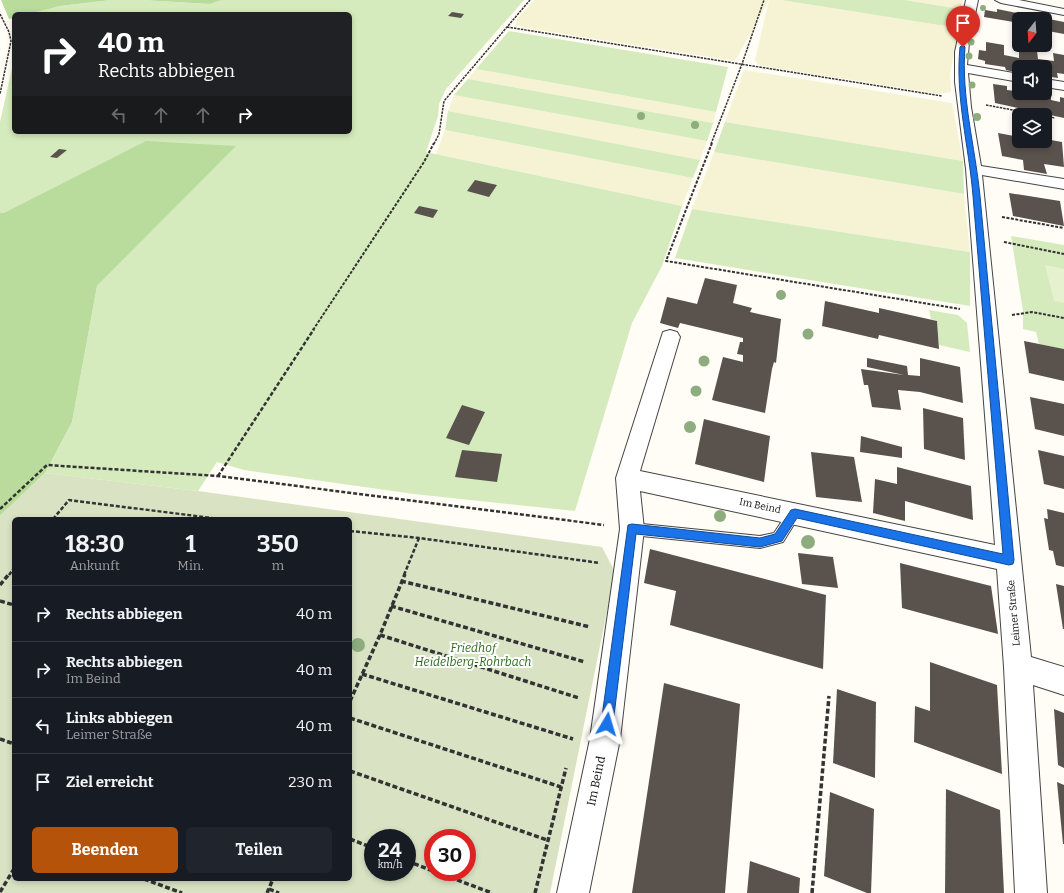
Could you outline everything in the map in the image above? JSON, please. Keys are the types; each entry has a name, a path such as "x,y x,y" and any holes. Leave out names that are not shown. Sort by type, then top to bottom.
{"street":[{"name":"Leimer Straße","path":"972,0 964,36 961,68 963,100 974,169 1009,560 1018,667 1031,893"},
{"path":"1001,0 1064,12"},
{"path":"961,68 1012,77"},
{"path":"1052,84 1064,86"},
{"path":"974,169 1064,184"},
{"name":"Im Beind","path":"573,893 605,739 632,528 627,478 670,337"},
{"name":"Im Beind","path":"627,478 1009,560"},
{"path":"1018,667 1064,681"}],"lane":[{"path":"632,528 760,542 778,538 795,514"}],"path":[{"path":"218,476 424,162 439,134 444,101 530,0"},
{"path":"764,0 742,64 666,261 1007,317 1023,311 1037,311 1064,318"},
{"path":"0,14 9,32 10,41 0,94"},
{"path":"506,27 963,100 1012,110"},
{"path":"978,212 1064,228"},
{"path":"980,238 1064,254"},
{"path":"0,510 47,465 218,476 632,528"},
{"path":"55,517 69,500 204,517"},
{"path":"352,531 419,538 604,563 602,570"},
{"path":"352,696 380,635 419,538"},
{"path":"0,585 12,570"},
{"path":"401,581 592,628 594,621"},
{"path":"0,601 12,604"},
{"path":"391,606 589,663"},
{"path":"380,635 581,698"},
{"path":"362,674 573,739"},
{"path":"580,705 583,691"},
{"path":"812,893 829,696"},
{"path":"352,719 561,787"},
{"path":"571,746 574,732"},
{"path":"0,739 12,743"},
{"path":"535,893 566,766"},
{"path":"352,772 547,840"},
{"path":"352,841 364,845"},
{"path":"0,892 12,872"},
{"path":"149,881 182,893"},
{"path":"272,881 268,891 279,893"},
{"path":"460,881 492,893"}],"shaded area":[{"path":"534,0 769,0 735,61 526,28 516,25 517,19"},
{"path":"769,0 781,0 958,28 950,75 951,92 939,94 758,65 755,60"},
{"path":"905,0 963,0 960,9"},
{"path":"476,69 716,112 713,123 468,79"},
{"path":"744,70 952,103 963,161 725,122"},
{"path":"454,95 707,141 700,160 448,111"},
{"path":"445,130 693,178 682,206 436,154"},
{"path":"714,152 964,194 970,252 692,209"}],"green space":[{"path":"1,0 111,0 60,6 37,12 12,12 12,18 9,19"},
{"path":"111,0 142,0 210,4 222,0 524,0 446,89 439,104 438,116 426,152 682,206 662,266 632,323 575,511 414,494 244,470 217,462 198,491 45,473 72,422 97,286 235,146 4,214 0,213 0,122 12,68 12,134 352,134 352,12 37,12 60,6"},
{"path":"142,0 222,0 210,4"},
{"path":"781,0 905,0 960,9 958,28"},
{"path":"509,31 728,67 716,112 476,69"},
{"path":"468,79 713,123 707,141 454,95"},
{"path":"448,111 700,160 693,178 445,130"},
{"path":"725,122 963,161 964,194 714,152"},
{"path":"146,141 236,146 97,286 72,422 45,473 0,516 0,213 4,213"},
{"path":"692,209 970,252 970,306 675,258"},
{"path":"1011,236 1064,245 1064,349 1039,344 1036,332 1023,329 1023,311"},
{"path":"1045,265 1064,269 1064,303 1054,301"},
{"path":"929,310 958,315 967,323 970,352 939,345 937,321 931,319"},
{"name":"Friedhof Heidelberg-Rohrbach","path":"45,473 198,491 602,547 615,572 550,893 0,893 0,516"}],"building":[{"path":"997,9 1012,12 1012,22 984,17 985,10 997,12"},
{"path":"452,12 464,14 461,18 448,16"},
{"path":"1052,20 1064,22 1064,34 1052,32"},
{"path":"986,42 1004,45 1004,55 1019,58 1019,52 1037,52 1038,59 1046,60 1012,60 1012,71 1006,70 1005,67 985,64 985,61 978,59 979,50 986,51"},
{"path":"1053,53 1064,55 1064,74 1057,73 1058,78 1052,77 1052,61 1054,61"},
{"path":"993,84 1007,86 1007,90 1012,91 1012,100 1051,100 1060,102 1060,97 1064,98 1064,118 1052,115 1052,108 1018,108 995,103"},
{"path":"998,133 1012,136 1012,148 1052,148 1052,140 1062,142 1064,167 1044,164 1047,174 1024,170 1023,160 1002,156"},
{"path":"59,149 67,150 57,158 50,157"},
{"path":"475,180 497,185 489,197 467,191"},
{"path":"1009,193 1060,201 1064,226 1013,216"},
{"path":"419,206 438,210 433,218 414,213"},
{"path":"705,278 737,285 733,303 752,308 750,312 781,319 776,363 774,362 772,369 765,413 712,400 723,357 743,362 743,355 737,354 740,342 743,342 743,338 680,323 678,328 660,323 667,297 697,304"},
{"path":"825,301 879,313 879,308 937,321 939,349 879,335 878,339 822,326"},
{"path":"1024,341 1064,349 1064,381 1029,373"},
{"path":"867,358 907,366 908,375 920,376 920,358 960,367 963,403 920,392 898,390 901,410 872,407 868,385 864,385 861,369 904,375 867,367"},
{"path":"1030,397 1064,404 1064,436 1035,429"},
{"path":"462,405 485,412 469,445 446,438"},
{"path":"923,408 963,418 965,460 924,449"},
{"path":"704,419 770,436 764,482 695,464"},
{"path":"861,436 902,447 902,458 860,452"},
{"path":"462,450 502,454 497,482 455,477"},
{"path":"1038,450 1064,456 1064,489 1044,484"},
{"path":"811,452 854,457 862,502 816,497"},
{"path":"897,467 971,486 973,520 905,501 905,521 873,513 875,479 897,484"},
{"path":"1047,509 1064,513 1064,567 1056,565 1053,551 1049,550 1044,518 1048,519"},
{"path":"650,549 826,595 823,669 670,625 676,591 644,583"},
{"path":"798,553 833,557 838,588 802,584"},
{"path":"900,563 991,586 998,634 902,608"},
{"path":"1056,584 1064,586 1064,629 1063,629"},
{"path":"930,662 997,685 1002,774 914,742 915,706 930,711"},
{"path":"664,683 740,704 725,893 632,893"},
{"path":"837,689 876,702 875,778 833,763"},
{"path":"1054,709 1064,713 1064,768 1058,765"},
{"path":"1057,782 1064,785 1064,844 1063,844"},
{"path":"946,789 1000,810 1004,893 945,893"},
{"path":"830,792 874,809 871,893 867,893 824,876"},
{"path":"750,861 800,878 799,893 747,893"}],"route":[{"path":"607,724 632,528 760,542 778,538 795,514 1009,560 974,169 963,100 961,68 963,47"}]}
